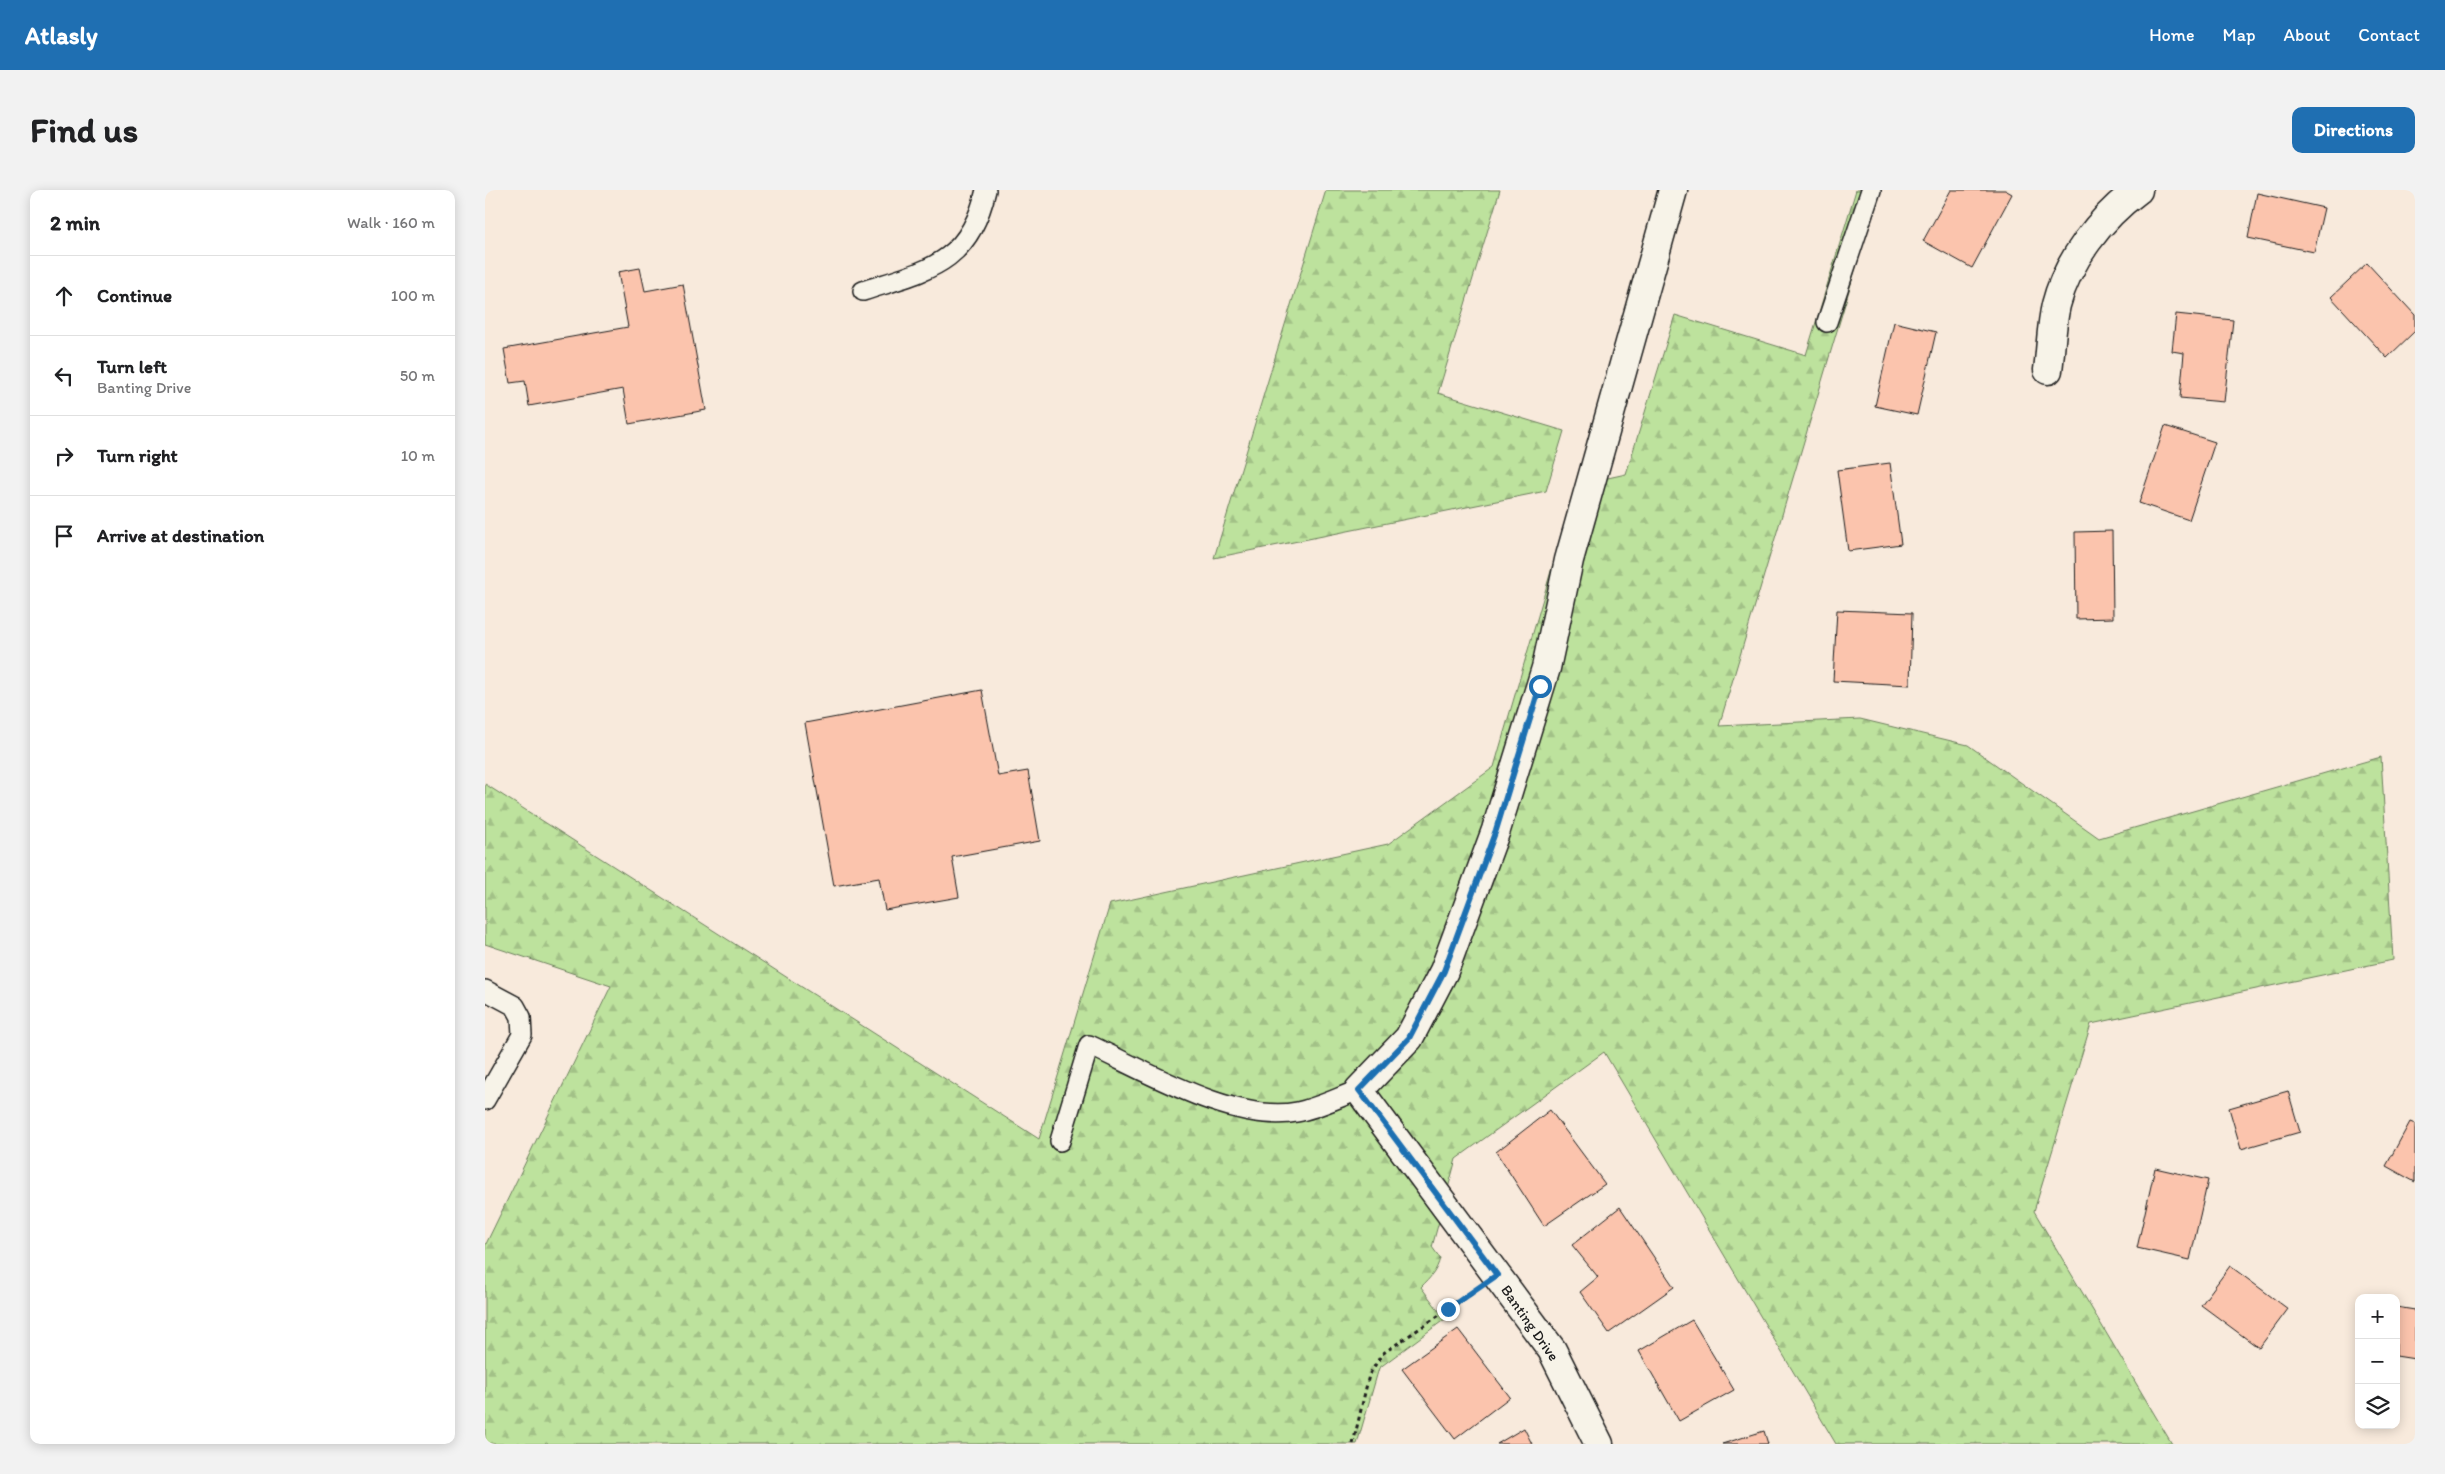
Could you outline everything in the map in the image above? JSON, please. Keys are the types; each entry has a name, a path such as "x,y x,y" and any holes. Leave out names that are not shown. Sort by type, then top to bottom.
{"street":[{"path":"1359,1090 1409,1038 1444,971 1496,830 1546,668 1569,560 1673,190"},
{"path":"2048,370 2056,305 2072,264 2107,218 2138,190"},
{"name":"Banting Drive","path":"1359,1090 1552,1350 1599,1444"}],"lane":[{"path":"863,291 935,267 958,250 982,209 986,190"},
{"path":"1827,322 1871,190"},
{"path":"485,990 515,1006 521,1017 522,1036 485,1100"},
{"path":"1059,1141 1089,1045 1195,1094 1252,1113 1297,1112 1359,1090"}],"path":[{"path":"1353,1444 1369,1375 1382,1354 1497,1275"}],"green space":[{"path":"1326,190 1500,190 1438,393 1564,431 1546,491 1214,558"},
{"path":"1856,190 1879,190 1719,726 1860,719 1968,745 2099,838 2381,757 2393,960 2091,1024 2034,1211 2172,1444 1836,1444 1604,1052 1456,1159 1432,1247 1440,1258 1439,1263 1435,1271 1421,1287 1445,1319 1379,1368 1357,1444 485,1444 485,1246 611,986 485,944 485,784 1039,1139 1110,904 1388,844 1494,767 1576,485 1626,474 1675,315 1806,355"}],"building":[{"path":"1951,190 2005,190 2012,194 1972,268 1923,241"},
{"path":"2257,193 2324,208 2314,252 2248,238"},
{"path":"2367,263 2415,315 2415,331 2387,358 2331,297"},
{"path":"640,268 645,291 683,284 706,410 629,424 623,389 529,406 525,381 510,383 504,349 628,327 618,272"},
{"path":"2176,314 2233,320 2224,402 2180,398 2184,353 2172,351"},
{"path":"1894,322 1936,332 1917,415 1875,406"},
{"path":"2165,426 2215,442 2189,520 2139,503"},
{"path":"1890,463 1901,544 1848,551 1837,470"},
{"path":"2112,531 2113,618 2076,619 2075,532"},
{"path":"1837,610 1912,613 1910,685 1833,681"},
{"path":"982,690 998,776 1028,771 1040,841 952,857 959,897 885,910 879,878 834,886 805,723"},
{"path":"2288,1091 2300,1132 2241,1149 2229,1108"},
{"path":"1550,1110 1605,1184 1544,1226 1496,1152"},
{"path":"2410,1122 2415,1124 2415,1182 2386,1166"},
{"path":"2155,1168 2208,1180 2190,1260 2137,1248"},
{"path":"1620,1207 1674,1287 1609,1333 1580,1292 1598,1277 1572,1245"},
{"path":"2230,1266 2288,1309 2259,1348 2201,1305"},
{"path":"2400,1308 2415,1310 2415,1359 2400,1357"},
{"path":"1692,1320 1734,1390 1679,1421 1639,1351"},
{"path":"1458,1329 1510,1397 1455,1439 1402,1369"},
{"path":"1524,1428 1532,1444 1497,1444"},
{"path":"1764,1431 1768,1444 1722,1444"}],"route":[{"path":"1448,1309 1497,1275 1359,1090 1409,1038 1444,971 1496,830 1540,686"}]}
